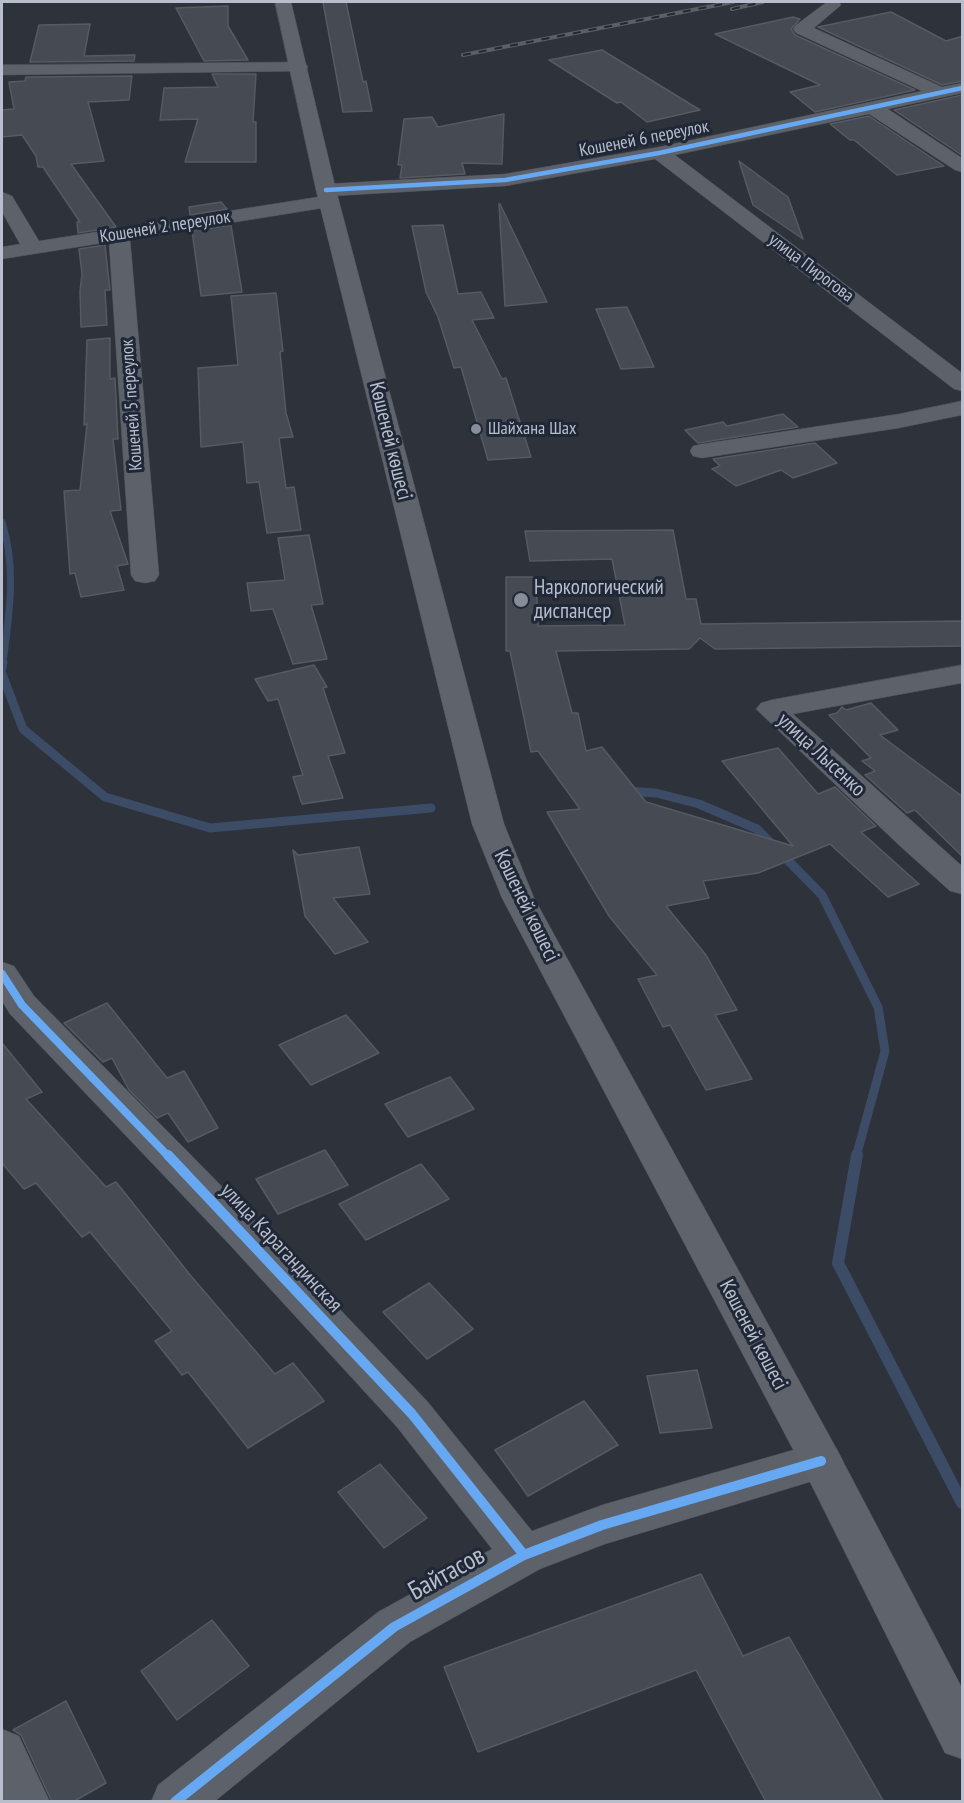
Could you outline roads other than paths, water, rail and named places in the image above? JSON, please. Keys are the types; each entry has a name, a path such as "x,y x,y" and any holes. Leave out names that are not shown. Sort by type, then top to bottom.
{"main road":[{"name":"Көшеней көшесі","path":"283,2 328,196 488,824 518,898 821,1461 963,1736"}],"street":[{"path":"833,4 802,29 941,93"},
{"path":"2,70 299,67"},
{"name":"Кошеней 6 переулок","path":"328,196 506,180 659,153 963,88"},
{"path":"873,108 963,166"},
{"name":"улица Пирогова","path":"659,153 963,384"},
{"name":"Кошеней 2 переулок","path":"2,253 328,196"},
{"path":"2,198 33,248"},
{"name":"Кошеней 5 переулок","path":"119,234 145,575"},
{"path":"702,451 899,421 963,408"},
{"name":"улица Лысенко","path":"963,674 771,709 911,839 963,882"},
{"name":"улица Карагандинская","path":"2,974 22,1005 235,1225 412,1414 524,1555"},
{"name":"Байтасов","path":"175,1802 394,1627 524,1555 602,1525 821,1461"},
{"path":"2,1753 26,1802"}],"waterway":[{"path":"2,522 7,540 10,575 3,663"},
{"path":"2,668 3,662"},
{"path":"2,674 23,729 105,797 210,828 431,808"},
{"path":"625,791 656,793 699,804 757,829 822,895 878,1007 885,1051 856,1157"},
{"path":"857,1155 838,1263 962,1503"}],"railway":[{"path":"463,55 733,2"},
{"path":"732,9 763,2"}],"place":[{"name":"Шайхана Шах","path":"476,429"},
{"name":"Наркологический диспансер","path":"521,600"}]}
